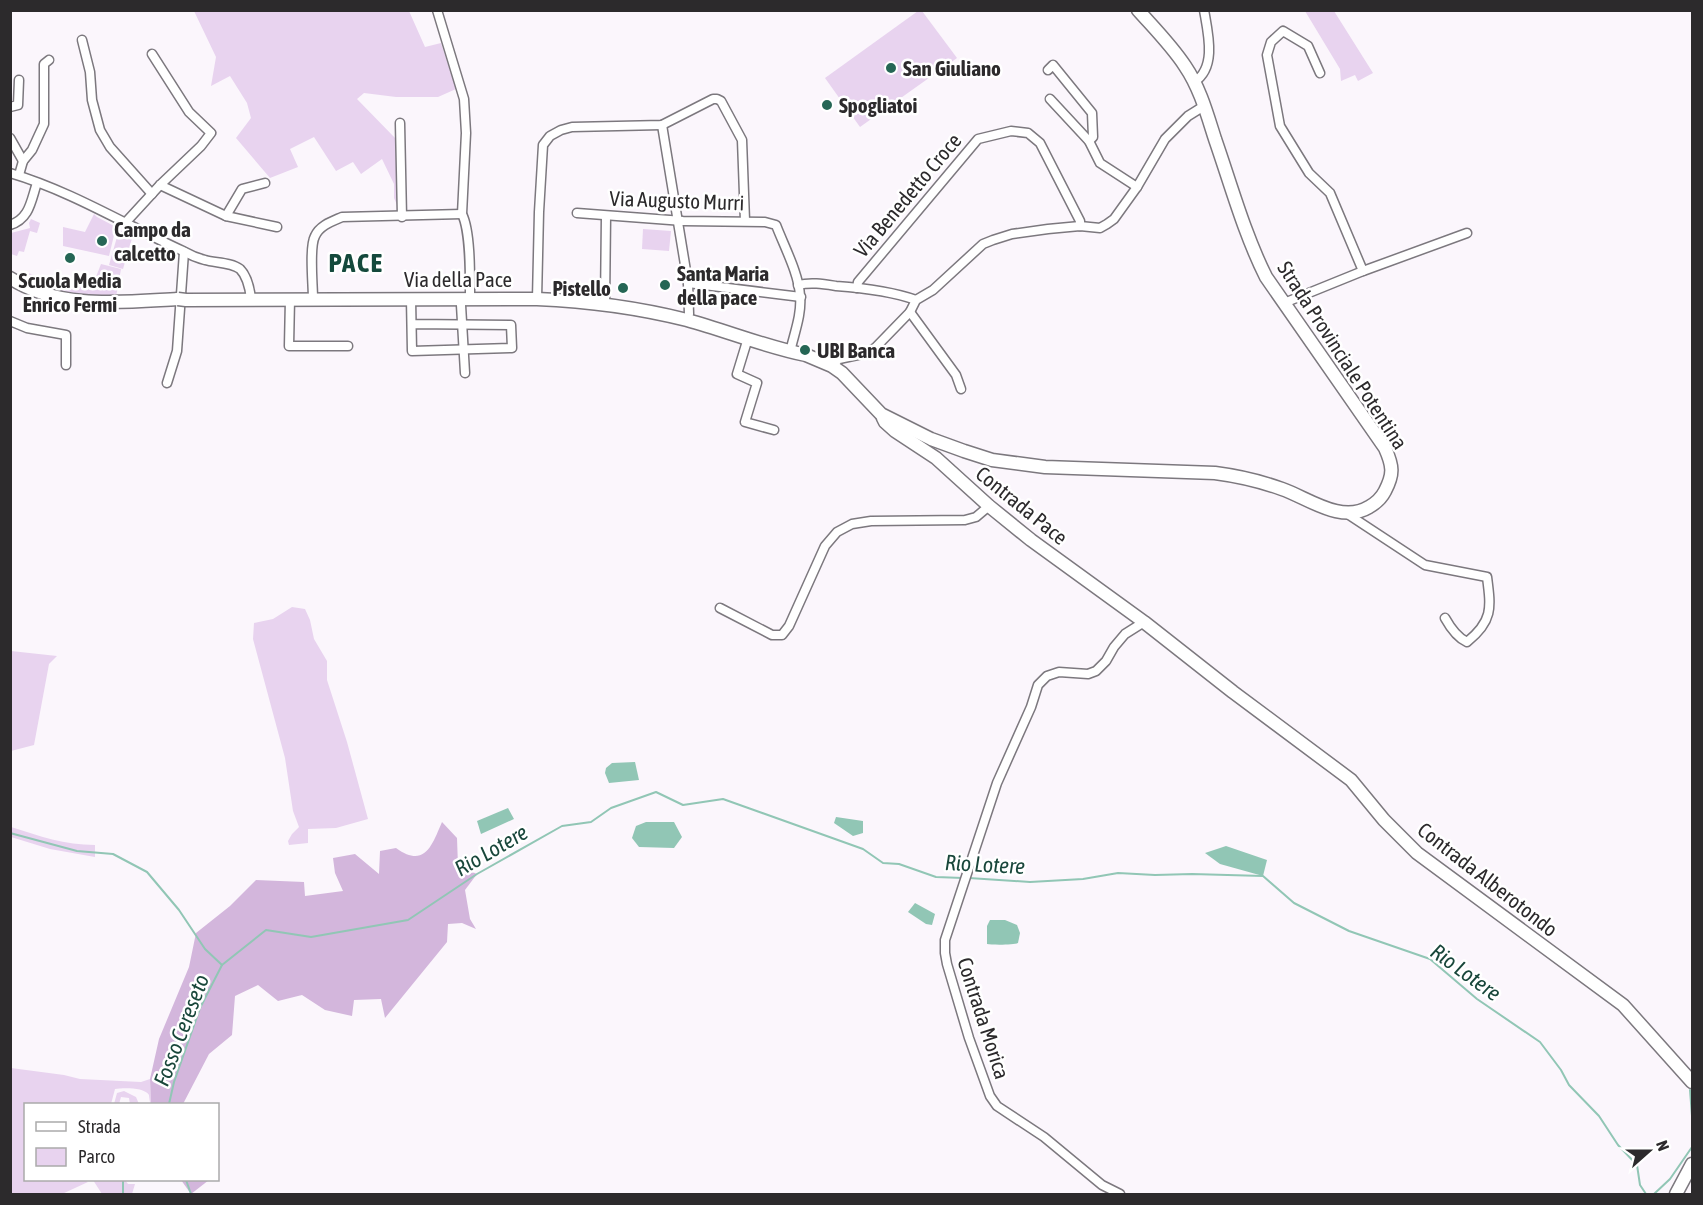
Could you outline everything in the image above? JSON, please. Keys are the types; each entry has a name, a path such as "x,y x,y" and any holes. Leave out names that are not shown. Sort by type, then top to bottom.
{"main road":[{"name":"Strada Provinciale Potentina","path":"1138,10 1172,48 1194,82 1242,219 1266,277 1380,441 1392,463 1391,477 1382,498 1365,510 1346,513"},
{"name":"Via della Pace","path":"10,278 40,292 64,299 105,302 411,298 465,302 537,299 604,305 687,320 806,355 832,366 844,375 881,414"},
{"path":"881,414 931,439 992,460 1046,466 1204,472 1242,477 1283,489 1310,502 1346,513"},
{"name":"Contrada Pace","path":"881,414 885,422 936,458 1031,540 1144,622"},
{"name":"Contrada Alberotondo","path":"1144,622 1351,780 1384,820 1417,853 1623,1005 1689,1079"},
{"path":"1676,1194 1692,1164"}],"street":[{"path":"437,10 464,99 466,133 462,214 465,220 470,274 462,324 465,373"},
{"path":"1194,82 1206,69 1208,59 1209,36 1204,10"},
{"path":"1320,73 1308,46 1283,31 1271,42 1267,55 1280,126 1309,173 1330,193 1363,271"},
{"path":"82,40 90,72 92,100 100,130 110,147 152,194"},
{"path":"126,222 211,133 189,112 152,54"},
{"path":"49,60 44,64 44,124 32,150 15,174 72,196 184,252 240,269 245,275 251,299"},
{"path":"1048,70 1053,65 1092,113 1093,137 1089,141"},
{"path":"10,106 18,105 19,80"},
{"path":"537,299 543,145 550,136 561,130 572,127 662,125 717,99 721,101 742,140 745,221"},
{"path":"1050,99 1089,141 1100,163 1137,187"},
{"path":"832,366 839,359 871,351 910,312 916,300 933,290 975,250 993,240 1012,234 1080,226 1100,228 1107,224 1137,187 1165,138 1188,116 1204,106"},
{"path":"400,123 402,216"},
{"path":"662,125 688,284 689,314 687,320"},
{"name":"Via Benedetto Croce","path":"856,288 858,282 978,139 1011,131 1028,133 1040,143 1080,221 1080,226"},
{"path":"10,138 23,161"},
{"path":"10,225 23,220 37,183"},
{"path":"226,216 242,189 265,183"},
{"path":"160,185 226,216 277,227"},
{"name":"Via Augusto Murri","path":"577,213 678,220 765,222 776,225 798,285"},
{"path":"313,299 312,248 314,236 327,224 342,217 462,214"},
{"path":"604,305 606,216"},
{"path":"1284,303 1467,233"},
{"path":"167,383 177,351 184,252"},
{"path":"790,352 801,297 798,285 808,283 856,288 900,294 916,300"},
{"path":"688,284 801,297"},
{"path":"411,298 412,351 512,348 511,325 412,324"},
{"path":"290,299 289,346 348,346"},
{"path":"910,312 956,375 961,389"},
{"path":"10,321 27,328 66,335 66,365"},
{"path":"748,338 737,374 757,383 745,422 774,430"},
{"path":"720,608 772,635 782,635 789,626 825,546 837,532 852,524 871,520 965,520 976,518 989,506"},
{"path":"1346,513 1425,565 1487,577 1490,598 1488,616 1477,635 1467,642 1464,641 1445,618"},
{"name":"Contrada Morica","path":"1120,1194 1102,1185 1044,1137 997,1106 990,1096 969,1038 947,964 945,940 997,783 1031,707 1038,685 1047,676 1059,672 1088,674 1096,671 1125,634 1144,622"}],"green space":[{"path":"194,11 409,11 425,47 441,43 456,89 438,97 396,97 364,93 357,99 396,139 398,207 394,198 394,184 382,159 361,174 353,162 336,171 314,137 290,149 298,167 270,178 236,138 251,118 247,103 230,76 211,86 216,57"},
{"name":"San Giuliano","path":"918,11 922,11 957,58 860,127 825,78"},
{"path":"1305,11 1334,11 1373,73 1358,81 1355,75 1341,81 1340,69"},
{"path":"94,214 116,227 109,256 63,246 63,227 85,232"},
{"path":"31,219 40,223 37,233 30,231 24,252 19,251 17,256 11,254 11,233 30,228"},
{"path":"643,229 671,231 669,251 642,249"},
{"path":"119,230 133,235 123,269 109,265"},
{"path":"101,264 121,269 116,297 90,298 25,284 28,273 62,284 91,289 91,283 94,282"},
{"path":"292,607 305,609 314,639 327,661 327,680 368,819 336,828 308,829 308,843 289,845 288,841 299,827 293,811 285,758 253,639 254,623 273,619"},
{"path":"11,651 57,656 49,664 34,745 11,751"},
{"path":"11,827 63,842 95,845 95,857 50,849 11,837"},
{"path":"11,1068 80,1079 141,1082 150,1079 151,1103 146,1092 128,1088 115,1089 111,1103 24,1103 24,1181 88,1182 62,1194 11,1194"},
{"path":"124,1091 136,1097 139,1103 130,1103 129,1098 121,1097 119,1103 114,1103 117,1093"},
{"path":"94,1181 126,1181 128,1184 135,1184 132,1194 102,1194"}],"shaded area":[{"path":"635,762 639,780 609,783 605,773 606,768 612,763"},
{"path":"508,808 514,819 481,834 477,821"},
{"path":"836,817 863,821 863,833 853,836 834,823"},
{"path":"442,822 457,838 458,866 477,874 465,890 470,919 476,929 462,923 448,924 447,942 385,1018 381,999 354,1000 352,1016 325,1010 302,995 278,1001 258,985 235,996 232,1035 209,1054 184,1103 151,1103 150,1079 159,1039 189,967 196,933 230,906 256,880 304,882 305,896 343,891 335,873 333,858 355,854 379,874 380,851 396,848 406,854 421,855 435,839"},
{"path":"646,822 674,822 682,837 674,848 639,847 632,838 636,826"},
{"path":"1226,846 1267,860 1263,876 1220,864 1205,853"},
{"path":"915,903 935,914 932,925 926,924 908,912"},
{"path":"990,920 1005,920 1017,925 1020,933 1018,943 987,944 987,926"},
{"path":"182,1181 208,1181 191,1194"}],"waterway":[{"name":"Rio Lotere","path":"169,1103 174,1082 200,1008 222,965 266,930 311,937 408,920 477,874 562,826 591,822 611,808 656,792 683,805 723,799 863,849 883,863 899,864 936,877 963,878"},
{"path":"10,833 77,851 113,854 147,872 179,910 205,949 222,965"},
{"name":"Rio Lotere","path":"969,878 1030,882 1083,879 1118,873 1263,876 1294,903 1349,931 1430,959 1477,999 1540,1042 1569,1085 1599,1116 1618,1145 1637,1165 1640,1185 1646,1194"},
{"path":"1690,1090 1692,1116"},
{"path":"1654,1194 1670,1179 1692,1147"},
{"path":"123,1181 123,1194"},
{"name":"Fosso Cereseto","path":"186,1181 191,1194"}],"place":[{"name":"San Giuliano","path":"891,68"},
{"name":"Spogliatoi","path":"827,105"},
{"name":"Campo da calcetto","path":"102,241"},
{"name":"Scuola Media Enrico Fermi","path":"70,258"},
{"name":"Santa Maria della pace","path":"665,285"},
{"name":"Pistello","path":"623,288"},
{"name":"UBI Banca","path":"805,350"}],"district":[{"name":"PACE","path":"356,262"}]}
